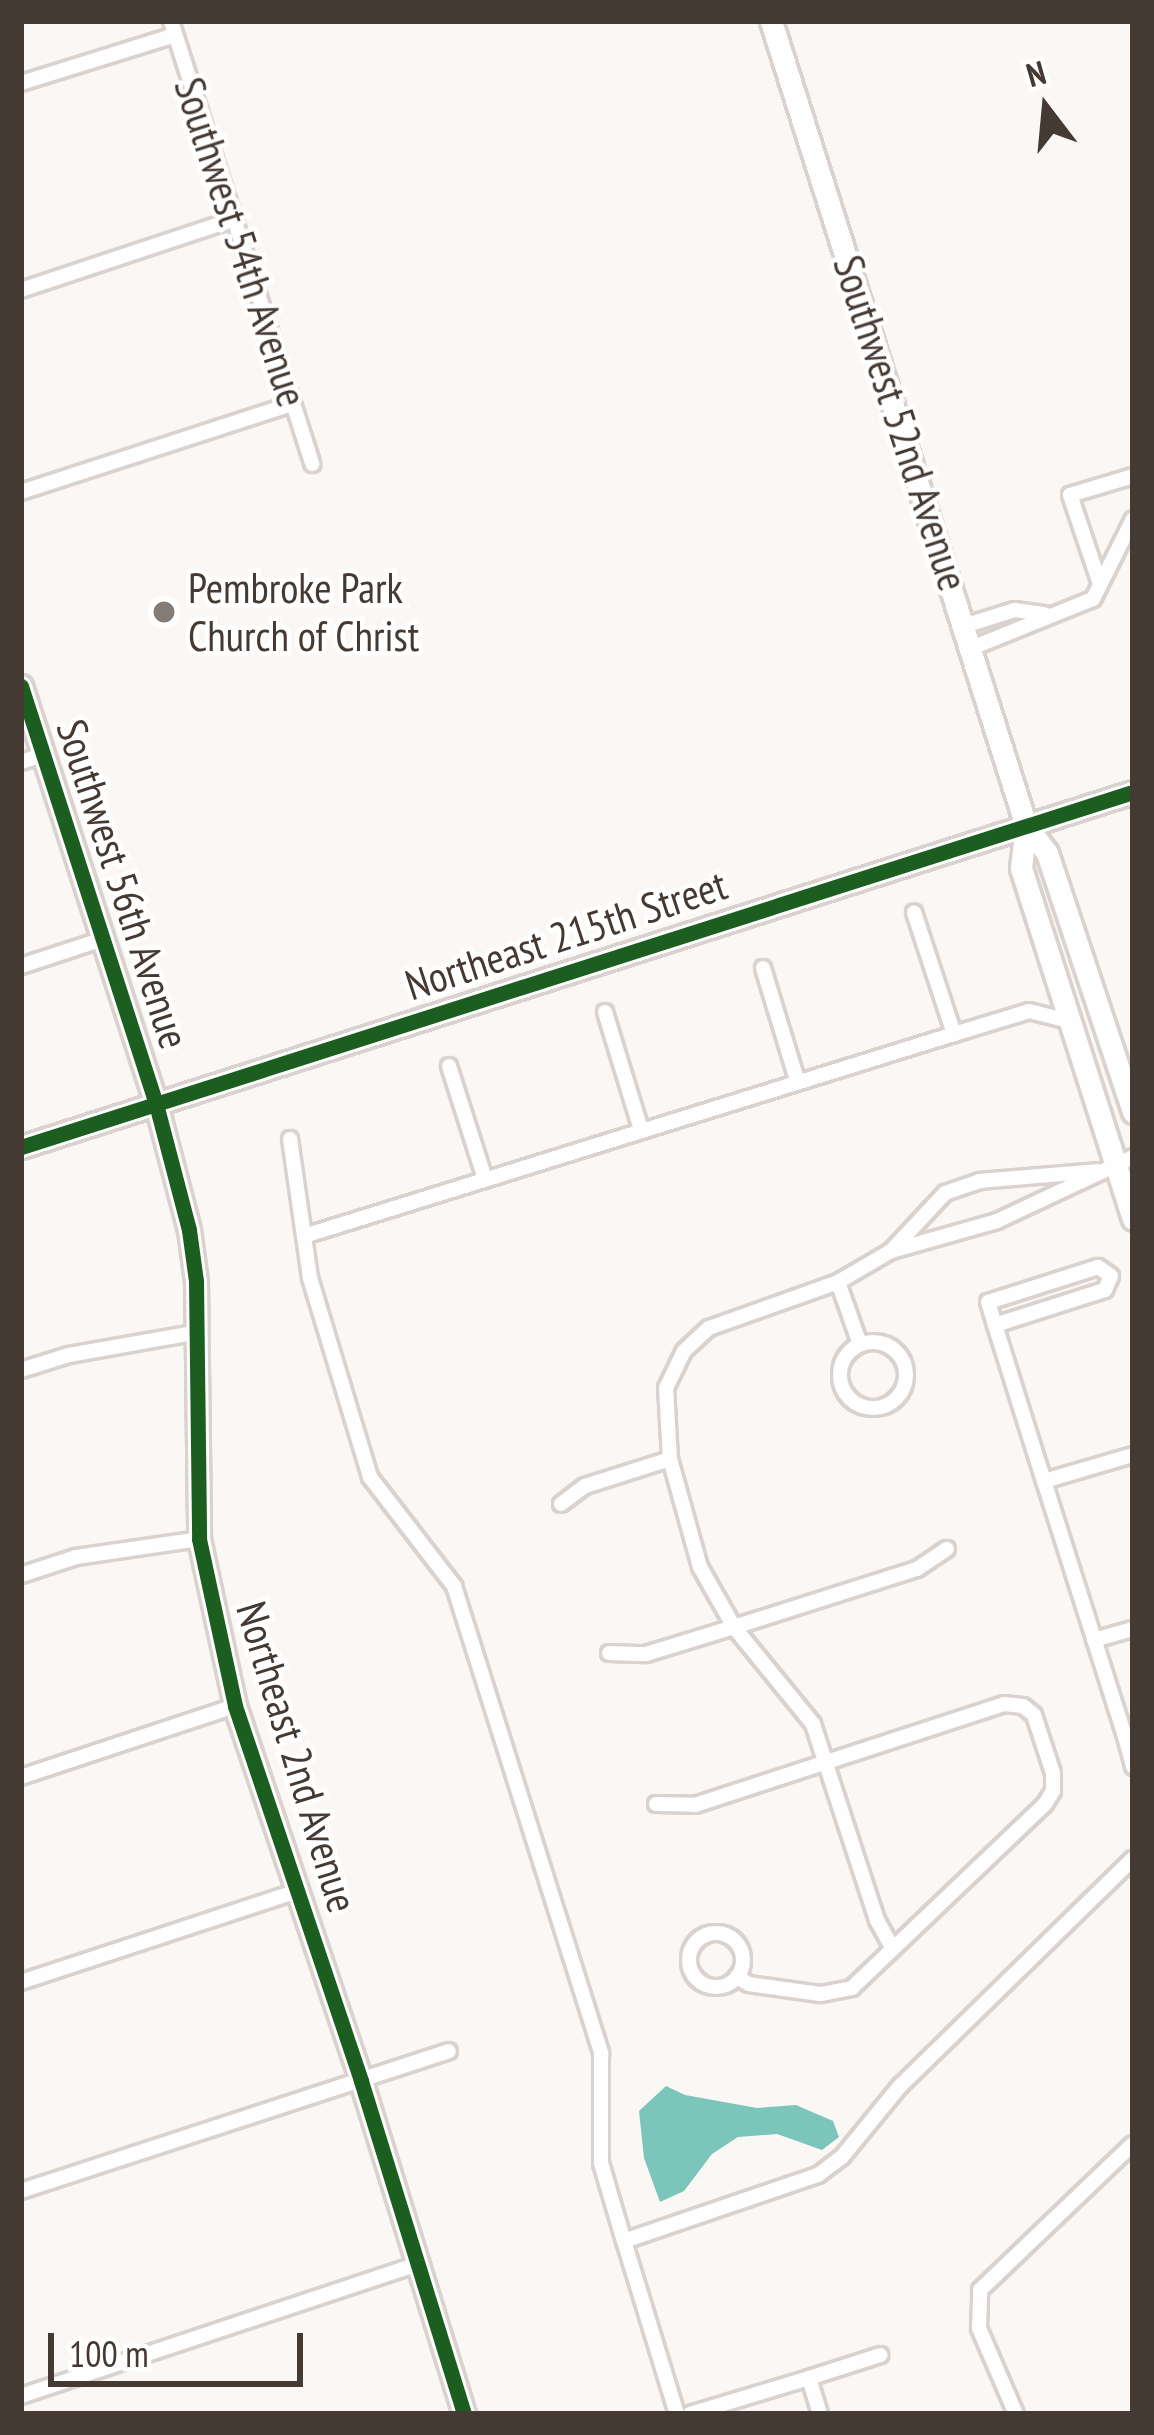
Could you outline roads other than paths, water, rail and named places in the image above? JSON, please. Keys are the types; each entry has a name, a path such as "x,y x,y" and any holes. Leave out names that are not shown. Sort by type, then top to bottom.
{"street":[{"name":"Southwest 52nd Avenue","path":"771,21 970,636 1026,826"},
{"path":"21,83 173,28"},
{"name":"Southwest 54th Avenue","path":"173,28 312,464"},
{"path":"21,290 235,219"},
{"path":"21,492 292,404"},
{"path":"1100,584 1070,495 1133,476"},
{"path":"970,636 1022,632 1045,614 1093,599 1133,519"},
{"path":"970,636 1015,610 1045,614"},
{"name":"Southwest 56th Avenue","path":"21,686 32,758 103,939 156,1104"},
{"name":"Northeast 215th Street","path":"21,1147 1133,792"},
{"path":"1026,826 1021,868 1133,1219"},
{"path":"1026,826 1047,853 1133,1112"},
{"path":"914,912 954,1034"},
{"path":"21,966 103,939"},
{"path":"763,968 797,1080"},
{"path":"304,1236 797,1080 1036,1011 1070,1022"},
{"path":"605,1012 641,1130"},
{"path":"449,1066 484,1179"},
{"name":"Northeast 2nd Avenue","path":"156,1104 189,1230 196,1281 199,1539 235,1706 361,2081 464,2414"},
{"path":"290,1139 310,1278 370,1477 454,1586 601,2053 601,2163 677,2414"},
{"path":"891,1251 946,1192 979,1181 1115,1164"},
{"path":"892,1949 877,1920 813,1724 734,1627 700,1567 670,1459 666,1388 684,1351 709,1328 838,1282 891,1251 997,1221 1115,1164"},
{"path":"995,1325 1105,1291 1111,1276 1098,1267 988,1302 995,1325 1094,1640 1129,1739 1133,1767"},
{"path":"838,1282 860,1344"},
{"path":"21,1370 69,1355 194,1333"},
{"path":"881,1342 904,1363 905,1384 883,1408 850,1401 839,1381 843,1359 860,1344 881,1342"},
{"path":"1044,1481 1133,1455"},
{"path":"561,1504 585,1486 670,1459"},
{"path":"21,1575 76,1557 199,1539"},
{"path":"609,1653 646,1654 734,1627 917,1569 947,1549"},
{"path":"1094,1640 1133,1629"},
{"path":"656,1804 695,1805 1004,1704 1023,1706 1034,1715 1053,1791 841,1994 748,1984 737,1977"},
{"path":"21,1778 235,1706"},
{"path":"624,2241 818,2175 842,2157 900,2086 1133,1858"},
{"path":"21,1982 297,1892"},
{"path":"21,2191 448,2051"},
{"path":"1016,2414 979,2328 980,2290 1133,2144"},
{"path":"21,2396 418,2264"},
{"path":"690,2414 880,2355"},
{"path":"809,2378 820,2414"}],"water":[{"path":"666,2086 685,2095 757,2108 796,2105 833,2121 839,2137 822,2150 777,2134 738,2137 712,2154 684,2191 660,2202 644,2158 639,2111"}],"place":[{"name":"Pembroke Park Church of Christ","path":"164,612"}]}
